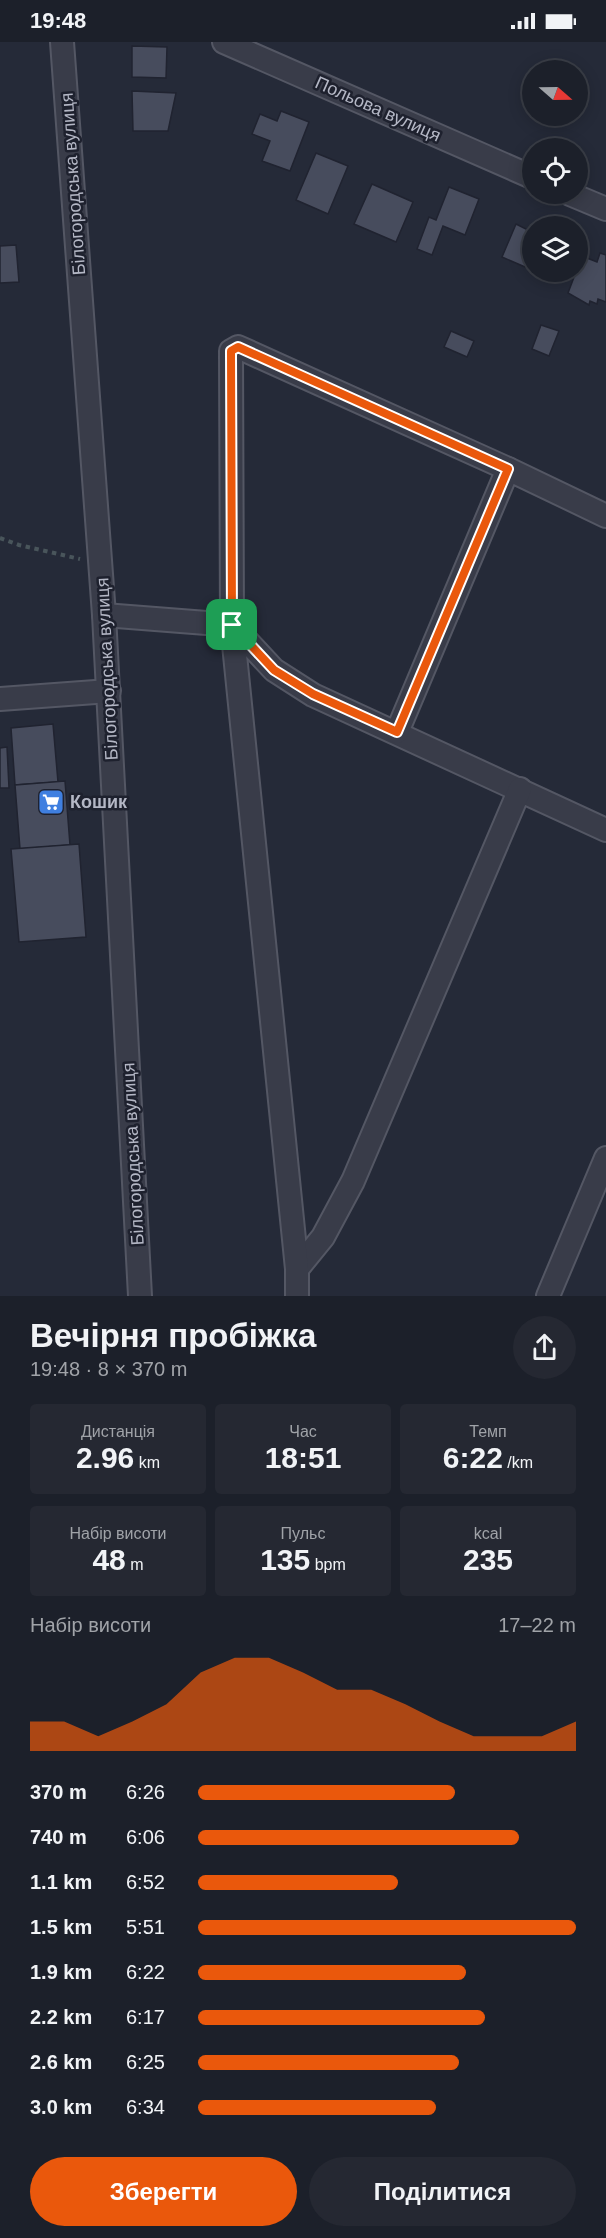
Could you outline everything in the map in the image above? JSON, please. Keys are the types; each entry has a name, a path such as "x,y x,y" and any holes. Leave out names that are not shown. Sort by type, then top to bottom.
{"street":[{"name":"Білогородська вулиця","path":"62,42 109,691 140,1296"},
{"name":"Польова вулиця","path":"224,42 522,173"},
{"path":"588,202 606,209"},
{"path":"297,1296 297,1269 232,625 231,351 238,347 508,469 606,516"},
{"path":"397,732 508,469"},
{"path":"104,615 232,625 274,670 313,694 606,830"},
{"path":"0,699 109,691"},
{"path":"297,1269 323,1237 353,1180 519,789"},
{"path":"548,1296 606,1158"}],"path":[{"path":"0,538 19,545 101,564"}],"building":[{"path":"132,46 167,47 166,78 132,77"},
{"path":"132,91 176,93 168,131 133,131"},
{"path":"281,111 309,122 290,171 262,161 270,141 252,134 260,114 277,121"},
{"path":"316,153 348,166 328,214 296,200"},
{"path":"372,184 413,202 396,242 354,224"},
{"path":"449,187 479,199 465,235 443,226 432,255 417,249 429,217 436,220"},
{"path":"516,224 522,227 522,266 502,257"},
{"path":"16,245 19,282 0,283 0,246"},
{"path":"600,253 606,255 606,302 598,299 597,304 590,301 589,305 568,293 572,282 588,282 588,258 597,262"},
{"path":"541,325 559,331 549,356 532,349"},
{"path":"451,331 474,341 467,357 444,347"},
{"path":"53,724 58,782 15,785 11,728"},
{"path":"7,747 9,788 0,788 0,748"},
{"path":"65,781 70,845 20,849 15,785"},
{"path":"79,844 86,937 19,942 11,849"}],"place":[{"name":"Кошик","path":"51,802"}],"route":[{"path":"238,347 508,469 397,732 313,694 274,670 232,625 231,351 238,347"}]}
